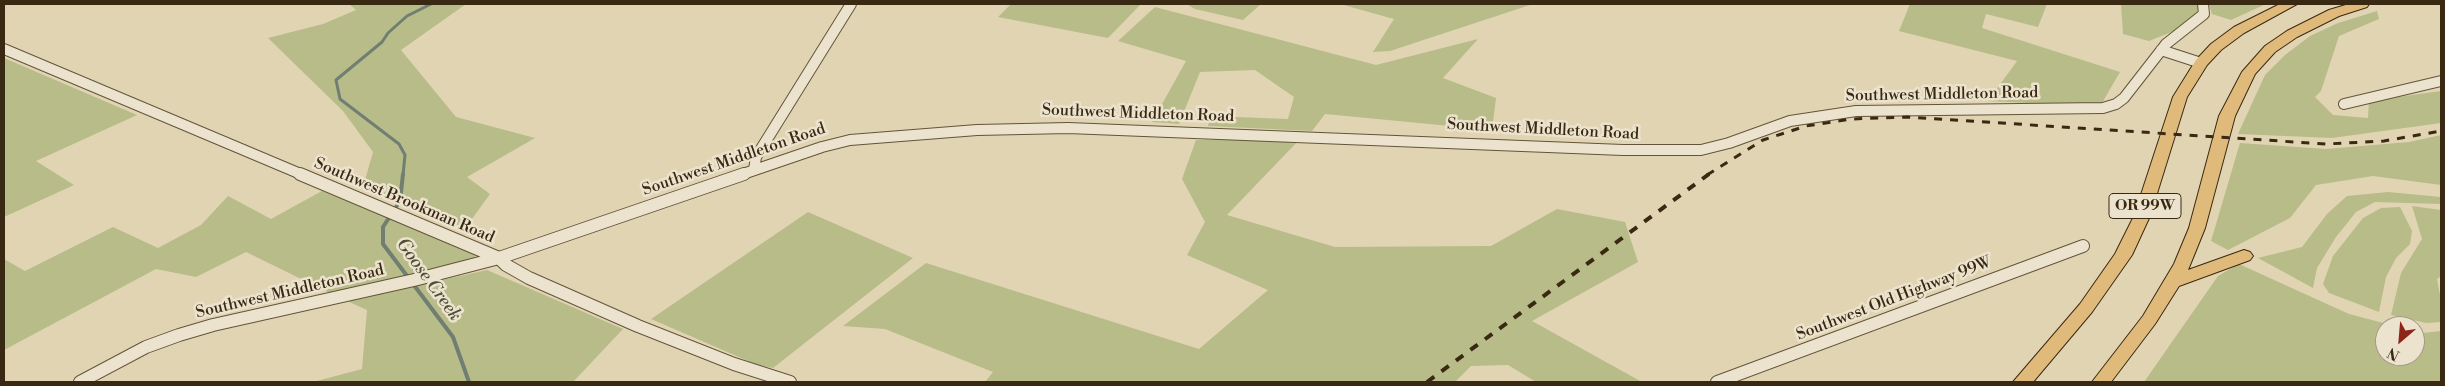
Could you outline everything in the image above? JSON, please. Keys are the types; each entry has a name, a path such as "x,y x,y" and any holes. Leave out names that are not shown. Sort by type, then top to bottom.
{"highway":[{"name":"OR 99W","path":"2022,382 2086,308 2123,255 2142,216 2180,97 2201,63 2216,47 2239,30 2290,4"},
{"name":"OR 99W","path":"2101,382 2149,320 2172,282 2194,239 2226,116 2249,72 2270,49 2292,34 2334,14 2362,4"},
{"path":"2172,282 2244,256"}],"street":[{"path":"754,170 756,157 852,4"},
{"name":"Southwest Middleton Road","path":"80,382 146,347 213,325 414,280 499,258 754,170 850,140 1024,128 1271,134 1656,151 1701,150 1729,143 1790,121 1856,110 2103,108 2116,104 2124,98 2169,41 2204,14 2203,4"},
{"name":"Southwest Brookman Road","path":"4,49 499,258 506,265 529,278 638,326 734,364 790,382"},
{"path":"2161,50 2201,63"},
{"path":"2344,104 2441,81"},
{"name":"Southwest Old Highway 99W","path":"1717,382 2083,246"}],"green space":[{"path":"349,4 466,4 401,50 456,117 535,138 467,177 490,194 464,230 363,187 373,152 343,111 268,38 323,24 356,10"},
{"path":"1011,4 1141,4 1108,38 998,17"},
{"path":"1186,4 1261,4 1243,20 1195,9"},
{"path":"1340,4 1533,4 1390,51 1373,52 1394,19"},
{"path":"1910,4 2047,4 2038,27 1986,14 1982,28 2120,72 2102,103 2049,104 1988,101 2017,61 1899,31"},
{"path":"2121,4 2198,4 2201,13 2179,29 2149,41 2123,34"},
{"path":"2209,4 2266,4 2231,20 2212,14"},
{"path":"1155,7 1376,65 1478,39 1443,78 1496,98 1492,130 1325,114 1312,131 1208,126 1210,116 1288,119 1294,97 1255,70 1200,72 1179,124 1152,122 1186,61 1118,41"},
{"path":"2377,11 2379,19 2339,36 2321,91 2315,97 2333,115 2368,118 2369,101 2441,91 2441,123 2332,138 2238,134 2265,75 2285,55 2310,36 2338,23"},
{"path":"4,58 137,115 36,161 74,185 4,217"},
{"path":"2441,135 2441,185 2373,176 2316,185 2290,218 2228,250 2211,241 2240,143 2326,149 2409,142"},
{"path":"1196,140 1299,140 1227,215 1335,247 1491,246 1557,209 1625,222 1638,262 1532,321 1642,382 1536,382 1508,365 1471,366 1455,382 985,382 993,372 885,329 843,326 926,263 1199,349 1268,290 1187,255 1205,222 1182,179"},
{"path":"322,191 477,254 470,262 334,295 246,252 196,277 156,269 4,350 4,259 25,271 113,227 158,248 201,225 228,196 271,219"},
{"path":"2388,192 2441,197 2441,204 2375,202 2356,212 2336,237 2317,268 2313,288 2258,258 2302,247 2327,214 2347,196"},
{"path":"2412,206 2441,210 2441,276 2437,279 2441,301 2441,322 2425,323 2425,316 2391,315 2401,273 2422,239"},
{"path":"2400,207 2412,231 2410,244 2396,258 2386,277 2379,312 2329,293 2323,284 2333,256 2363,218 2381,208"},
{"path":"808,212 913,258 773,368 755,364 651,319"},
{"path":"2239,264 2349,314 2375,321 2375,366 2425,366 2425,333 2441,331 2441,382 2144,382 2218,276"},
{"path":"487,270 623,329 573,382 313,382 362,369 367,310 347,301"}],"waterway":[{"name":"Goose Creek","path":"403,175 405,155 399,144 340,99 336,80 382,42 388,33 407,16 431,4"},
{"name":"Goose Creek","path":"403,174 400,201 383,227 383,244 453,337 469,382"}],"railway":[{"path":"1707,175 1763,140 1806,126 1851,119 1908,117 2326,144 2384,141 2441,131"},
{"path":"1427,382 1709,174"}]}
